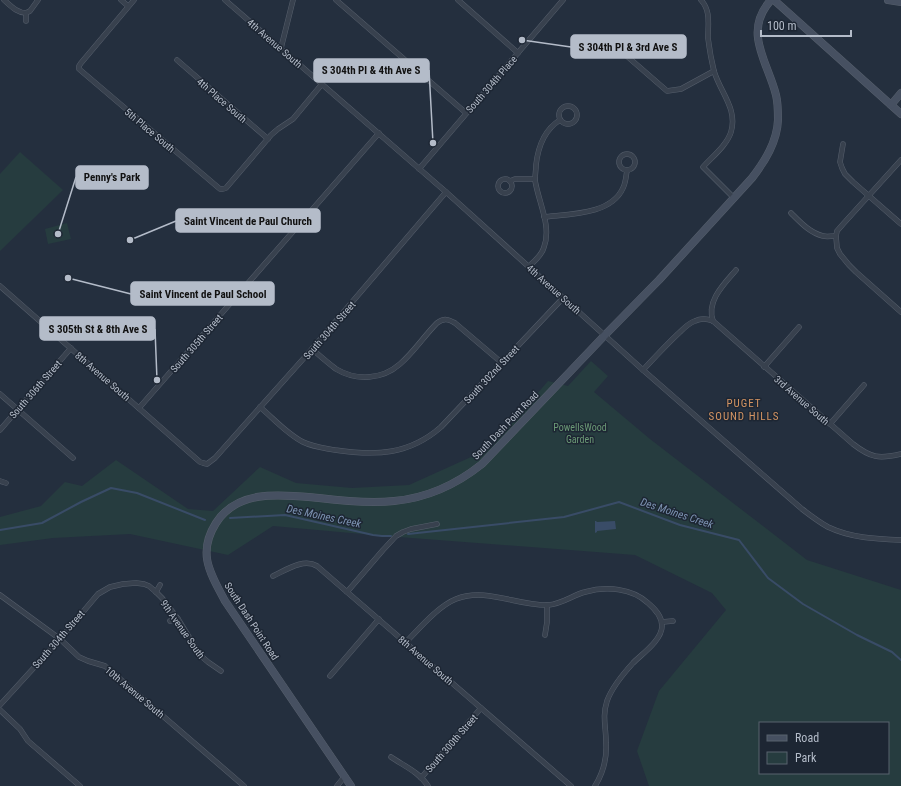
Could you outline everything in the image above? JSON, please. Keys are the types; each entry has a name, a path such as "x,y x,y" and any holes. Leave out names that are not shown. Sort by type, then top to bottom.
{"main road":[{"name":"South Dash Point Road","path":"351,786 225,601 210,571 207,559 206,548 208,538 213,527 226,510 247,499 269,495 296,495 348,500 394,502 414,498 446,487 482,464 659,280 763,164 776,136 778,121 776,95 760,51 757,29 761,14 771,0"},
{"path":"774,0 901,114"},
{"path":"888,0 901,2"},
{"path":"891,105 901,93"}],"street":[{"path":"4,0 21,13 30,11 38,0"},
{"path":"121,0 128,6 134,0"},
{"name":"4th Avenue South","path":"225,0 446,192 643,370 802,509 828,527 852,535 864,538 901,540"},
{"path":"281,48 294,0"},
{"path":"336,0 466,113"},
{"path":"458,0 518,53"},
{"name":"South 304th Place","path":"419,169 563,0"},
{"path":"701,0 708,10 708,39 714,71 731,109 733,119 731,132 726,142 703,167 734,198"},
{"name":"5th Place South","path":"128,6 80,64 79,69 218,188 223,189 227,187 268,139"},
{"path":"26,13 26,21"},
{"path":"621,51 667,91 681,89 714,71"},
{"name":"4th Place South","path":"177,60 268,139"},
{"path":"268,139 278,129 293,119 322,84"},
{"path":"565,107 571,107 576,110 577,119 573,123 565,124 560,120 559,114 565,107"},
{"path":"529,266 544,250 546,242 544,216 535,179 538,153 541,142 553,125 560,120"},
{"name":"South 305th Street","path":"140,408 379,133"},
{"path":"843,144 840,162 843,171 901,224"},
{"path":"901,160 840,228 836,236 837,248 849,265 901,312"},
{"path":"544,216 587,212 608,205 622,191 626,182 627,170"},
{"path":"510,181 515,179 535,179"},
{"name":"South 304th Street","path":"207,464 215,458 312,349 446,192"},
{"path":"791,213 816,233 825,236 836,236"},
{"path":"643,370 688,324 703,319 712,321 711,308 715,296 736,270"},
{"name":"8th Avenue South","path":"0,286 200,462 207,464"},
{"name":"South 302nd Street","path":"260,407 291,434 304,442 317,447 344,451 376,453 398,450 415,444 433,434 441,427 563,298"},
{"path":"312,349 333,367 349,375 366,377 377,376 387,373 400,364 437,323 444,319 448,319 455,323 502,363"},
{"name":"3rd Avenue South","path":"712,321 853,444 868,454 877,457 901,454"},
{"path":"764,367 799,327"},
{"name":"South 306th Street","path":"0,430 71,348"},
{"path":"830,424 864,385"},
{"path":"0,394 73,458"},
{"path":"0,482 6,483"},
{"path":"347,592 387,545 400,534 411,529 437,524"},
{"name":"8th Avenue South","path":"273,576 300,564 311,563 319,568 570,786"},
{"name":"South 304th Street","path":"0,705 60,639 98,594 110,587 123,584"},
{"name":"9th Avenue South","path":"123,584 144,584 156,592 178,619 200,655 221,671"},
{"path":"156,592 160,586"},
{"path":"406,642 433,615 451,601 465,596 487,595 518,602 547,605 562,602 585,592 602,589 618,589 627,591 646,601 658,613 662,622 661,631 656,640 626,672 609,697 604,718 606,744 604,764 600,778 595,786"},
{"name":"10th Avenue South","path":"0,596 60,639 79,657 105,666 244,786"},
{"path":"545,635 547,605"},
{"path":"170,621 178,619"},
{"path":"330,676 379,619"},
{"path":"662,622 673,621"},
{"name":"South 300th Street","path":"421,778 481,708"},
{"path":"0,710 20,729 28,741 80,786"},
{"path":"391,757 415,772 428,786"},
{"path":"337,786 345,776"},
{"path":"234,786 238,781"}],"green space":[{"path":"20,152 63,190 0,251 0,174"},
{"path":"67,223 71,239 48,244 45,229"},
{"name":"PowellsWood Garden","path":"591,361 608,376 594,392 650,439 807,560 901,590 901,786 649,786 637,751 659,691 726,610 712,593 635,555 273,526 228,555 130,534 53,538 0,545 0,517 41,506 65,482 82,486 116,460 188,509 213,511 260,467 296,483 352,488 409,485 491,448 548,381 568,386"}],"water":[{"path":"595,521 615,521 616,529 597,531 595,533"}],"waterway":[{"name":"Des Moines Creek","path":"0,530 42,523 111,488 137,493 205,520"},
{"name":"Des Moines Creek","path":"408,534 564,517 619,502 680,525 739,540 768,578 803,604 857,635 892,652 901,660"},
{"name":"Des Moines Creek","path":"230,518 285,515 373,535 391,536"}],"place":[{"name":"S 304th Pl & 3rd Ave S","path":"522,40"},
{"name":"S 304th Pl & 4th Ave S","path":"433,143"},
{"name":"Penny's Park","path":"58,234"},
{"name":"Saint Vincent de Paul Church","path":"130,240"},
{"name":"Saint Vincent de Paul School","path":"68,278"},
{"name":"S 305th St & 8th Ave S","path":"157,380"}],"district":[{"name":"PUGET SOUND HILLS","path":"744,409"}]}
